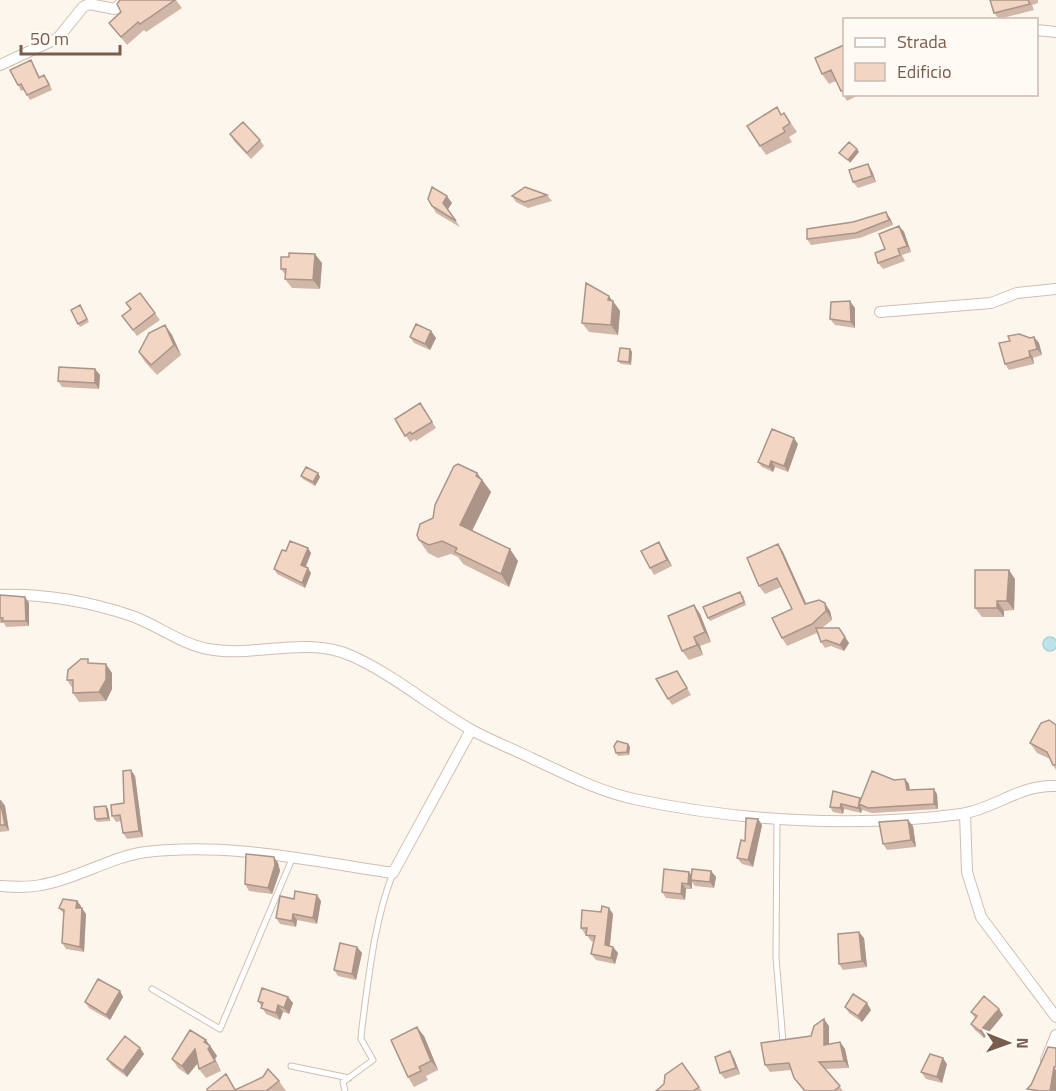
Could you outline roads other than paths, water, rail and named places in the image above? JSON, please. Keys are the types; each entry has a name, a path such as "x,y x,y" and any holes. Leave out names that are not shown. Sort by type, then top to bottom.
{"street":[{"path":"0,65 58,38 88,4 115,9 124,0"},
{"path":"1038,30 1056,32"},
{"path":"880,312 991,303 1017,293 1056,289"},
{"path":"0,595 37,596 84,603 132,616 207,649 230,651 290,646 348,654 370,665 471,730 594,787 631,799 687,809 865,822 965,813 1027,789 1056,786"},
{"path":"0,886 43,885 118,857 146,852 212,849 255,852 393,873 471,730"},
{"path":"965,813 967,872 981,917 1056,1017"},
{"path":"1040,1073 1056,1035"}],"lane":[{"path":"777,817 776,957 783,1042"},
{"path":"152,989 220,1029 292,859"},
{"path":"345,1091 343,1082 373,1060 361,1039 362,1027 374,939 383,899 393,873"},
{"path":"291,1066 349,1078"}],"water":[{"path":"1050,637 1055,639 1057,644 1055,649 1050,651 1045,649 1043,644 1045,639"}]}
